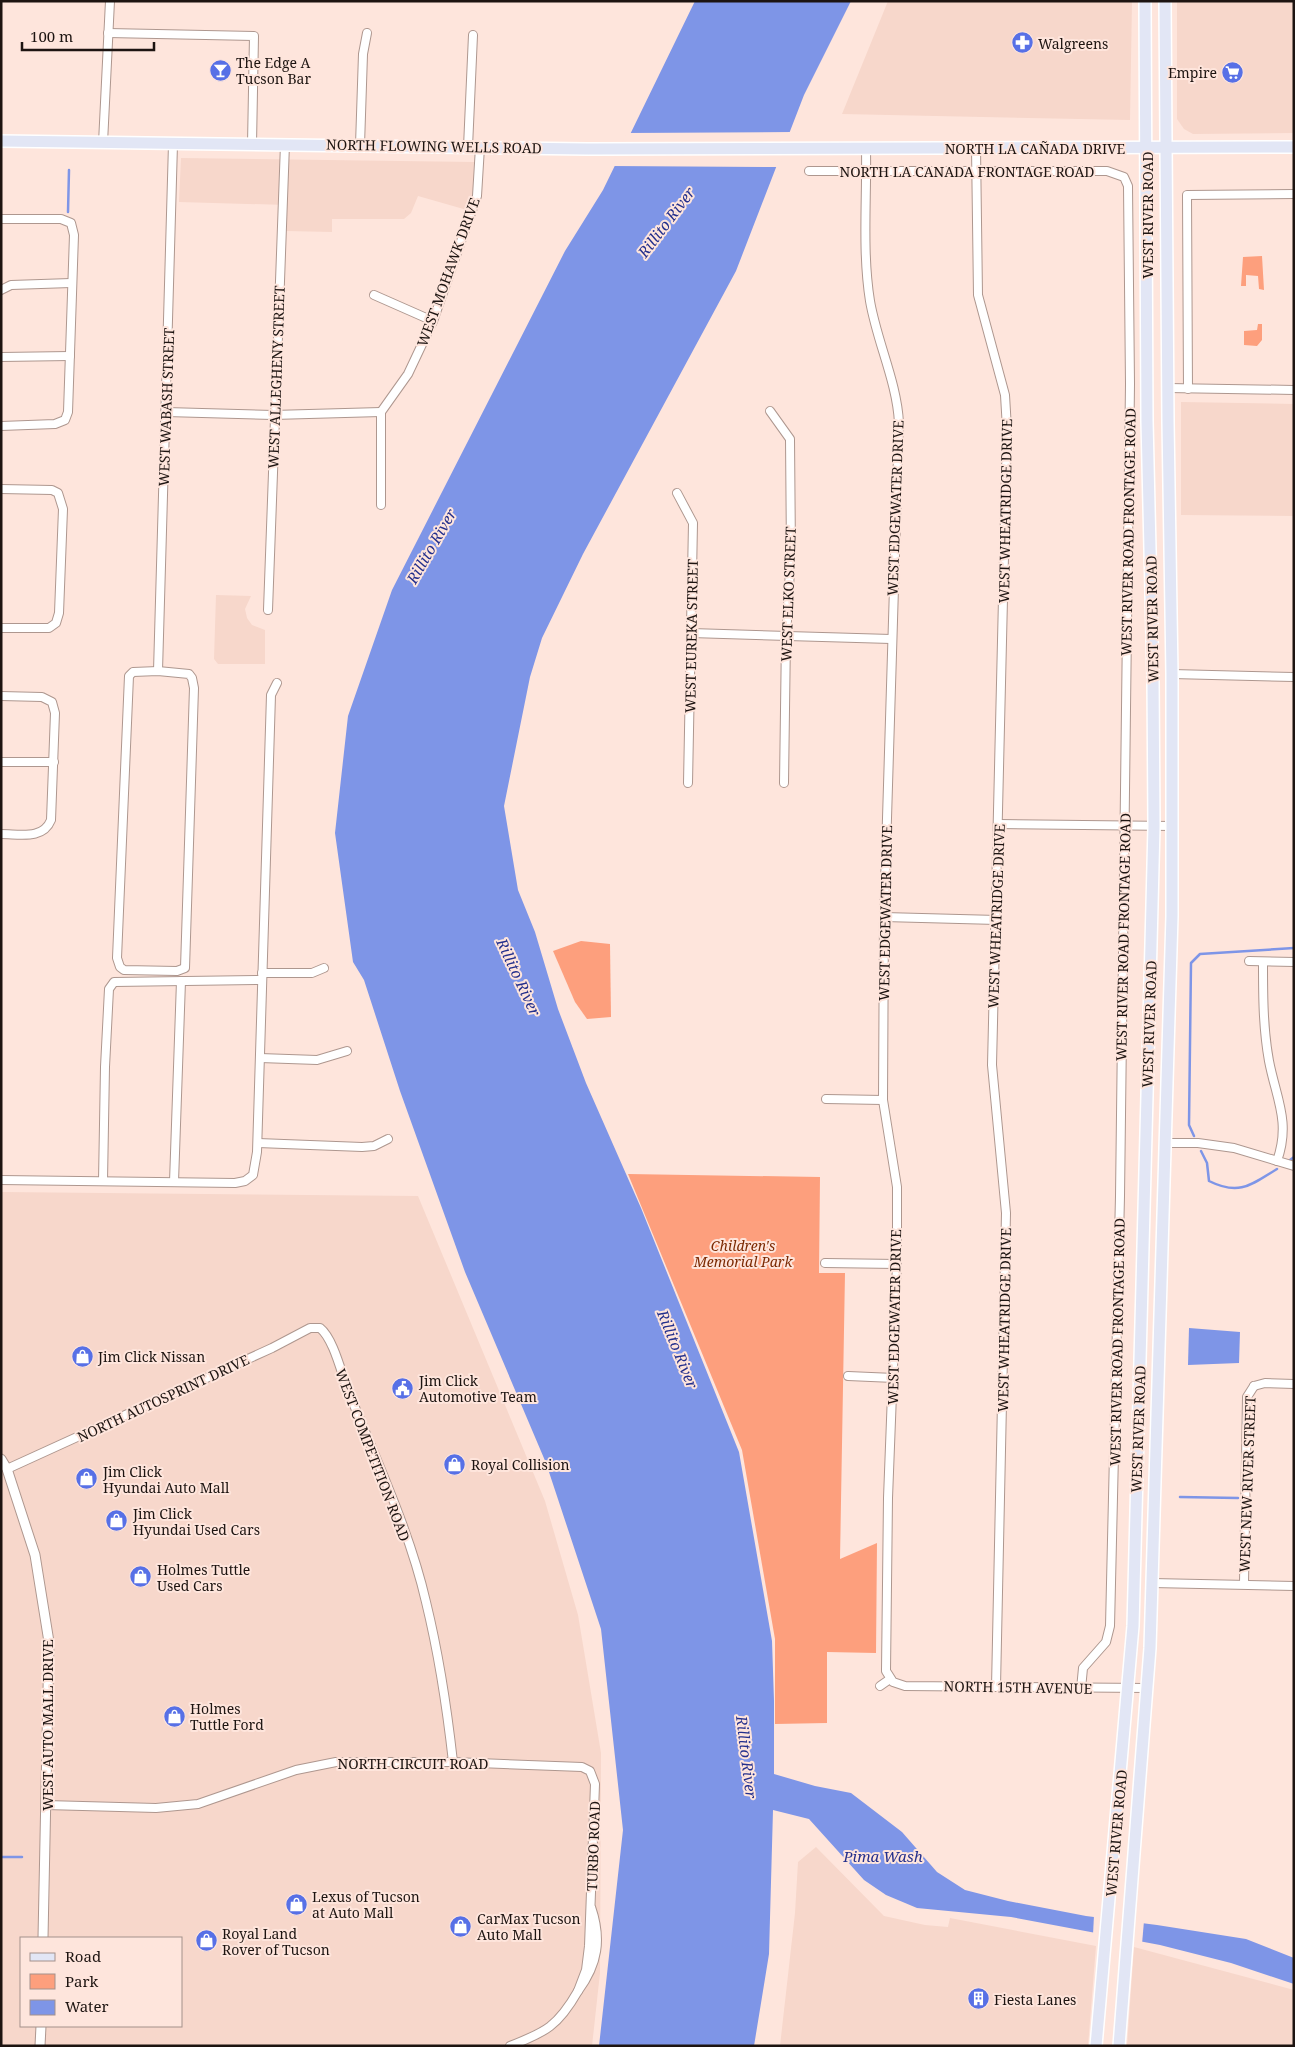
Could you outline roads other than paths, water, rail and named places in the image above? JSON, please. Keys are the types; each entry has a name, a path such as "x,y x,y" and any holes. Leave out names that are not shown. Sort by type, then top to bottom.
{"main road":[{"name":"WEST RIVER ROAD","path":"1096,2046 1129,1688 1133,1616 1154,826 1147,421 1145,1"},
{"name":"WEST RIVER ROAD","path":"1119,2046 1148,1688 1161,1326 1164,1143 1172,916 1173,826 1166,1"},
{"name":"NORTH FLOWING WELLS ROAD","path":"1,141 474,147 866,148"},
{"name":"NORTH LA CAÑADA DRIVE","path":"866,148 1294,146"}],"street":[{"path":"103,143 110,1"},
{"path":"360,145 363,54 367,33"},
{"path":"108,34 254,36 252,144"},
{"name":"WEST MOHAWK DRIVE","path":"381,412 408,374 433,321 477,196 474,147 473,36"},
{"name":"WEST WABASH STREET","path":"158,671 173,144"},
{"name":"WEST ALLEGHENY STREET","path":"268,610 284,144"},
{"name":"WEST EDGEWATER DRIVE","path":"866,148 867,273 870,300 879,344 894,388 899,423 884,917 883,1100 897,1187 897,1264 885,1660 886,1671 890,1679"},
{"name":"WEST WHEATRIDGE DRIVE","path":"976,148 978,295 1005,395 1007,428 992,1065 1006,1214 996,1686"},
{"name":"NORTH LA CANADA FRONTAGE ROAD","path":"809,172 1107,171 1124,177"},
{"name":"WEST RIVER ROAD FRONTAGE ROAD","path":"1081,1689 1083,1668 1106,1642 1110,1626 1119,1244 1130,270 1129,194 1124,177"},
{"path":"1188,389 1187,195 1294,194"},
{"path":"1,219 61,219 71,223 74,235 68,412 65,420 55,424 1,426"},
{"path":"1,290 11,285 72,283"},
{"path":"374,295 433,321"},
{"path":"1,357 70,356"},
{"path":"1168,388 1294,390"},
{"name":"WEST ELKO STREET","path":"770,410 790,438 791,554 786,637 784,783"},
{"path":"166,412 274,415 381,412 380,505"},
{"path":"1,489 52,490 58,493 63,509 59,613 56,623 49,628 1,628"},
{"name":"WEST EUREKA STREET","path":"677,493 693,523 688,783"},
{"path":"691,633 891,640"},
{"path":"158,671 189,674 194,688 184,968 177,971 124,970 117,958 129,676 133,672 158,671"},
{"path":"1172,674 1294,677"},
{"path":"1,1180 235,1183 249,1179 253,1175 258,1144 270,695 277,683"},
{"path":"1,696 42,696 52,702 56,713 51,820 48,829 37,835 1,834"},
{"path":"1,762 54,762"},
{"path":"999,824 1173,826"},
{"path":"884,917 996,920"},
{"path":"1249,962 1294,962"},
{"path":"1263,962 1265,1035 1269,1061 1284,1122 1282,1146 1277,1161"},
{"path":"103,1181 104,1067 109,989 114,982 181,981 312,973 324,968"},
{"path":"174,1182 181,981"},
{"path":"260,1058 317,1060 347,1051"},
{"path":"826,1099 883,1100"},
{"path":"258,1144 362,1147 374,1146 388,1139"},
{"path":"1164,1143 1198,1143 1234,1148 1294,1166"},
{"path":"826,1263 897,1264"},
{"name":"NORTH AUTOSPRINT DRIVE","path":"7,1469 272,1348 310,1328 320,1328"},
{"name":"WEST COMPETITION ROAD","path":"320,1328 329,1338 339,1369 392,1496 426,1600 445,1692 453,1762"},
{"path":"848,1376 894,1378"},
{"name":"WEST NEW RIVER STREET","path":"1244,1584 1248,1397 1251,1383 1294,1384"},
{"name":"WEST AUTO MALL DRIVE","path":"1,1459 7,1469 35,1555 49,1642 43,1937"},
{"name":"WEST NEW RIVER STREET","path":"1152,1583 1294,1586"},
{"path":"880,1686 890,1679"},
{"name":"NORTH 15TH AVENUE","path":"890,1679 898,1685 905,1686 996,1686 1081,1689 1148,1688"},
{"name":"NORTH CIRCUIT ROAD","path":"46,1805 156,1808 198,1804 296,1770 336,1762 453,1762 582,1767 590,1770 595,1784"},
{"name":"TURBO ROAD","path":"510,2046 538,2035 556,2023 578,1991 586,1970 589,1946 589,1918 592,1907 595,1784"},
{"path":"40,2046 41,2027"}],"water":[{"path":"695,1 851,1 804,95 736,271 583,554 542,638 530,677 504,806 518,890 535,932 558,1009 586,1083 641,1208 739,1452 772,1641 774,1774 815,1786 851,1793 902,1832 937,1872 965,1890 1008,1901 1086,1916 1246,1939 1294,1958 1294,1984 1231,1963 1160,1945 1011,1917 917,1908 886,1895 864,1880 809,1819 773,1810 769,1954 754,2046 599,2046 623,1830 601,1629 546,1463 465,1272 400,1091 364,980 353,962 335,833 348,716 392,590 565,251 603,190"},
{"path":"1189,1328 1240,1332 1239,1363 1188,1365"}],"waterway":[{"path":"68,212 69,170"},
{"path":"1194,1136 1189,1125 1191,963 1200,954 1294,948"},
{"path":"1201,1151 1207,1163 1209,1181 1229,1188 1244,1187 1252,1184 1277,1169"},
{"path":"1290,1160 1294,1157"},
{"path":"1180,1497 1238,1498"},
{"path":"1,1857 22,1857"}],"place":[{"name":"Walgreens","path":"1022,43"},
{"name":"The Edge A Tucson Bar","path":"220,70"},
{"name":"Empire","path":"1233,72"},
{"name":"Jim Click Nissan","path":"82,1356"},
{"name":"Jim Click Automotive Team","path":"403,1388"},
{"name":"Royal Collision","path":"455,1464"},
{"name":"Jim Click Hyundai Auto Mall","path":"87,1479"},
{"name":"Jim Click Hyundai Used Cars","path":"117,1521"},
{"name":"Holmes Tuttle Used Cars","path":"141,1577"},
{"name":"Holmes Tuttle Ford","path":"174,1716"},
{"name":"Lexus of Tucson at Auto Mall","path":"296,1904"},
{"name":"CarMax Tucson Auto Mall","path":"461,1926"},
{"name":"Royal Land Rover of Tucson","path":"206,1941"},
{"name":"Fiesta Lanes","path":"978,1999"}],"water label":[{"name":"Rillito River","path":"666,222"},
{"name":"Rillito River","path":"431,546"},
{"name":"Rillito River","path":"519,977"},
{"name":"Rillito River","path":"678,1349"},
{"name":"Rillito River","path":"747,1757"},
{"name":"Pima Wash","path":"883,1856"}],"park label":[{"name":"Children's Memorial Park","path":"743,1254"}]}
